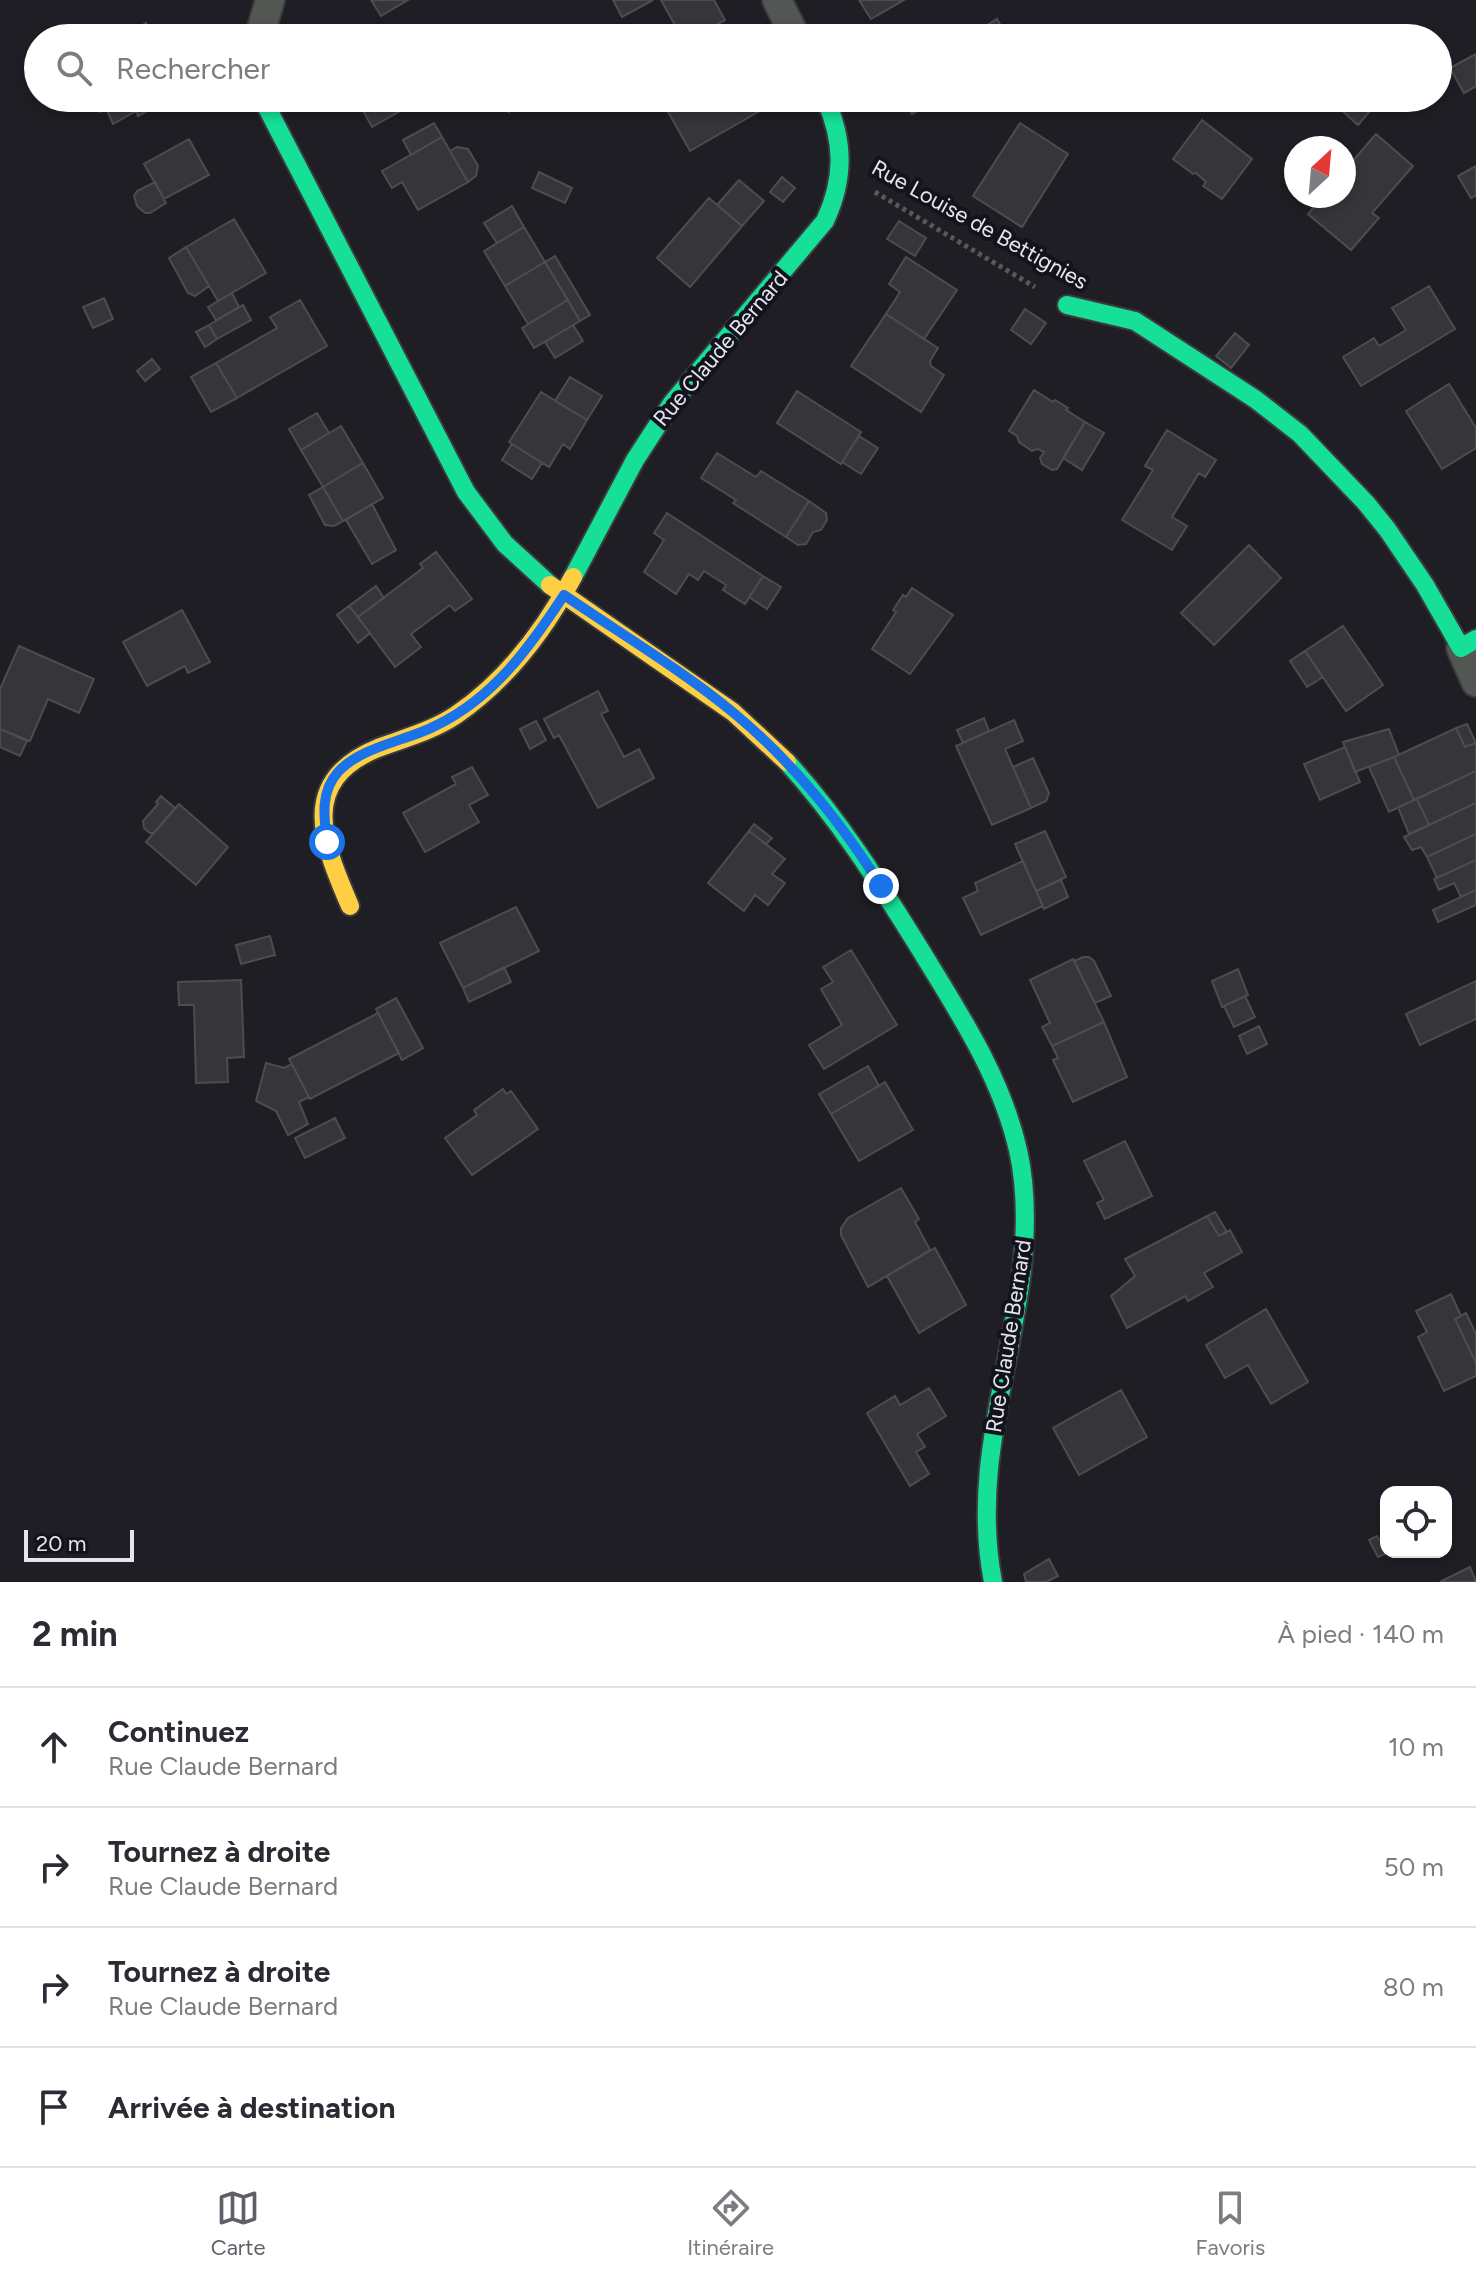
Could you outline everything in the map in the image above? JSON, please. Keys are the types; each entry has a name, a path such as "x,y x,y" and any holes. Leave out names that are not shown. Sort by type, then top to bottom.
{"street":[{"path":"263,24 270,0"},
{"path":"777,0 789,24"},
{"name":"Rue Claude Bernard","path":"269,112 466,492 484,520 510,549 564,595 734,713 789,763 834,815 856,847 987,1063 1018,1152 1025,1220 1020,1283 995,1419 987,1495 987,1546 993,1582"},
{"name":"Rue Claude Bernard","path":"350,906 334,866 324,817 325,798 336,774 363,755 438,725 464,710 514,665 564,595 635,457 654,427 706,359 820,229 835,202 842,177 843,156 831,112"},
{"name":"Rue Louise de Bettignies","path":"1067,305 1135,321 1255,399 1300,434 1387,529 1468,644"},
{"path":"1468,644 1476,682"}],"path":[{"name":"Rue Louise de Bettignies","path":"842,177 880,194 1067,305"}],"building":[{"path":"371,0 408,0 381,16"},
{"path":"613,0 653,0 622,17"},
{"path":"661,0 714,0 725,20 718,24 674,24"},
{"path":"859,0 904,0 871,19"},
{"path":"1476,54 1476,86 1464,93 1452,67"},
{"path":"108,112 134,112 113,124"},
{"path":"364,112 398,112 372,127"},
{"path":"668,112 758,112 690,151"},
{"path":"1343,112 1369,112 1358,125"},
{"path":"1202,120 1252,159 1222,199 1203,186 1206,182 1196,173 1193,174 1173,159"},
{"path":"434,123 442,137 411,155 403,140"},
{"path":"1020,123 1068,154 1022,227 973,196"},
{"path":"1376,134 1413,166 1372,213 1379,218 1351,250 1308,214 1313,208 1356,208 1356,157"},
{"path":"442,137 468,182 418,210 402,182 392,188 382,171"},
{"path":"189,139 209,175 164,199 144,164"},
{"path":"457,147 468,149 478,166 476,176 468,182 450,151"},
{"path":"1476,166 1476,195 1471,198 1458,176"},
{"path":"539,172 572,188 565,203 532,188"},
{"path":"782,177 795,188 783,202 770,192"},
{"path":"739,180 764,201 742,226 717,205"},
{"path":"155,182 166,203 145,213 137,206 134,196 137,191"},
{"path":"709,198 742,226 690,287 657,258"},
{"path":"512,206 524,227 497,243 484,223"},
{"path":"234,219 266,273 218,301 186,247"},
{"path":"899,221 926,238 915,256 887,239"},
{"path":"524,227 545,262 505,286 484,251"},
{"path":"186,247 209,286 195,296 188,293 169,258"},
{"path":"555,256 590,315 580,321 545,262"},
{"path":"906,257 957,290 924,339 886,314 900,292 889,284"},
{"path":"545,262 568,300 528,324 505,286"},
{"path":"1429,286 1455,329 1361,386 1343,357 1374,338 1379,346 1406,330 1392,308"},
{"path":"232,293 239,307 216,320 208,307"},
{"path":"104,298 113,319 93,328 83,307"},
{"path":"300,300 327,346 237,398 216,363 277,328 270,317"},
{"path":"568,300 580,321 534,348 522,328"},
{"path":"243,305 251,320 217,339 209,325"},
{"path":"1025,309 1046,323 1031,344 1011,330"},
{"path":"886,314 938,348 930,361 931,366 944,375 921,412 851,366"},
{"path":"209,325 217,339 205,347 196,332"},
{"path":"573,325 583,341 555,358 545,342"},
{"path":"1235,333 1249,345 1231,368 1216,356"},
{"path":"152,359 160,369 145,381 137,371"},
{"path":"216,363 237,398 211,412 191,377"},
{"path":"570,377 602,396 587,420 555,401"},
{"path":"1449,384 1476,428 1476,448 1442,469 1406,411"},
{"path":"1034,390 1068,408 1066,410 1085,422 1057,469 1052,470 1042,464 1040,458 1044,452 1038,449 1032,451 1009,431"},
{"path":"797,391 861,432 841,464 777,423"},
{"path":"541,392 587,420 570,449 563,444 549,467 509,442"},
{"path":"317,413 329,433 301,450 289,429"},
{"path":"1085,422 1104,433 1082,470 1063,458"},
{"path":"341,426 363,463 323,487 301,450"},
{"path":"1167,430 1216,460 1205,477 1199,473 1172,517 1187,526 1172,550 1122,520 1153,470 1145,466"},
{"path":"859,436 878,448 861,474 842,462"},
{"path":"512,444 542,463 532,479 502,460"},
{"path":"717,453 756,477 761,471 809,501 786,537 701,478"},
{"path":"363,463 383,498 343,521 323,487"},
{"path":"323,487 343,521 334,526 325,525 309,495"},
{"path":"809,501 826,513 827,520 821,530 813,532 806,544 798,545 786,537"},
{"path":"372,504 396,550 372,564 346,520"},
{"path":"667,513 763,576 745,604 723,590 726,585 704,571 698,580 689,574 676,594 644,572 664,540 654,533"},
{"path":"1249,545 1281,578 1214,645 1181,613"},
{"path":"436,552 472,599 455,611 450,605 411,634 421,647 395,667 358,617 423,568 420,564"},
{"path":"763,576 781,587 767,609 749,597"},
{"path":"376,586 384,598 358,617 349,606"},
{"path":"912,588 953,615 910,674 872,649 896,612 893,610"},
{"path":"349,606 370,633 358,643 337,615"},
{"path":"182,610 210,662 188,673 185,666 147,686 123,642"},
{"path":"1343,626 1383,685 1346,711 1305,651"},
{"path":"19,646 94,679 79,713 48,699 30,741 0,729 0,689"},
{"path":"1305,651 1323,677 1307,687 1290,661"},
{"path":"598,691 608,711 601,714 624,757 639,749 654,778 598,808 559,735 554,738 544,719"},
{"path":"984,718 989,731 963,743 957,730"},
{"path":"1014,720 1023,741 1005,749 1031,808 992,825 956,746"},
{"path":"536,721 546,740 530,749 520,729"},
{"path":"1467,724 1476,743 1465,747 1456,728"},
{"path":"1456,728 1465,747 1476,743 1476,771 1414,800 1394,757"},
{"path":"0,729 27,741 20,756 0,747"},
{"path":"1389,729 1399,755 1355,772 1343,742"},
{"path":"1345,747 1360,782 1320,800 1304,764"},
{"path":"1394,757 1414,800 1389,812 1369,767"},
{"path":"1033,758 1049,793 1046,801 1031,808 1013,767"},
{"path":"472,767 488,795 469,805 479,822 425,852 403,813 456,784 452,777"},
{"path":"1476,771 1476,803 1429,825 1417,799"},
{"path":"161,796 175,808 154,833 150,833 144,828 143,821"},
{"path":"1417,799 1429,825 1409,834 1398,807"},
{"path":"1476,803 1476,834 1427,857 1421,847 1412,850 1404,837"},
{"path":"179,804 228,847 196,885 146,842"},
{"path":"754,824 772,838 766,844 749,831"},
{"path":"749,831 785,859 772,874 785,883 768,905 755,895 744,911 708,883"},
{"path":"1045,831 1066,877 1036,891 1015,844"},
{"path":"1476,834 1476,860 1437,878 1427,857"},
{"path":"1476,860 1476,890 1461,897 1454,883 1439,890 1434,879"},
{"path":"1023,861 1043,906 981,935 963,898 978,891 975,883"},
{"path":"1061,880 1068,897 1044,909 1036,891"},
{"path":"1476,890 1476,905 1438,922 1433,910"},
{"path":"516,907 539,951 463,988 440,943"},
{"path":"270,936 275,955 241,964 236,945"},
{"path":"851,950 897,1025 824,1069 809,1045 842,1025 821,989 833,982 823,967"},
{"path":"1083,957 1094,961 1111,996 1095,1003 1074,961"},
{"path":"1073,959 1104,1022 1052,1046 1042,1027 1050,1023 1030,980"},
{"path":"504,967 511,982 469,1002 463,988"},
{"path":"1238,969 1248,995 1222,1007 1212,981"},
{"path":"241,980 244,1057 227,1058 228,1082 196,1083 194,1005 179,1005 178,982"},
{"path":"1476,981 1476,1019 1420,1045 1406,1014"},
{"path":"1245,996 1255,1017 1234,1027 1224,1006"},
{"path":"396,998 423,1048 402,1060 376,1009"},
{"path":"378,1013 399,1053 310,1099 289,1059"},
{"path":"1104,1022 1127,1077 1073,1102 1053,1060 1058,1058 1052,1046"},
{"path":"1259,1026 1267,1044 1247,1054 1239,1036"},
{"path":"266,1063 284,1068 292,1064 309,1097 299,1102 308,1124 288,1135 276,1111 256,1101"},
{"path":"868,1066 879,1086 831,1114 819,1094"},
{"path":"885,1082 913,1130 859,1161 831,1114"},
{"path":"503,1089 506,1094 511,1091 538,1129 472,1175 445,1138 477,1115 474,1110"},
{"path":"335,1118 345,1138 305,1158 295,1138"},
{"path":"1125,1141 1152,1196 1105,1219 1097,1203 1104,1200 1084,1161"},
{"path":"901,1188 919,1219 915,1222 930,1250 868,1287 841,1235 841,1228 848,1218"},
{"path":"1215,1212 1227,1232 1219,1236 1207,1216"},
{"path":"1207,1216 1219,1236 1230,1230 1242,1252 1204,1273 1213,1287 1188,1301 1185,1296 1127,1328 1111,1296 1135,1276 1125,1259"},
{"path":"935,1248 966,1305 919,1333 887,1276"},
{"path":"1451,1294 1461,1316 1455,1319 1476,1363 1476,1376 1444,1391 1418,1337 1427,1332 1416,1311"},
{"path":"1266,1309 1308,1382 1271,1404 1248,1365 1225,1378 1206,1345"},
{"path":"1466,1313 1476,1334 1476,1363 1455,1319"},
{"path":"929,1388 946,1416 917,1434 925,1447 916,1452 929,1474 910,1486 867,1413 895,1396 900,1405"},
{"path":"1121,1390 1147,1437 1079,1475 1053,1428"},
{"path":"1377,1536 1380,1556 1378,1557 1369,1540"},
{"path":"1049,1559 1058,1576 1046,1582 1026,1582 1024,1574"},
{"path":"1470,1567 1476,1582 1440,1582"}],"traffic: fast":[{"path":"269,112 466,492 505,544 550,585"},
{"path":"573,577 635,460 672,403 825,221 836,190 840,160 830,112"},
{"path":"1067,305 1135,321 1255,399 1300,434 1387,529 1425,585 1461,648 1476,639"},
{"path":"787,762 858,852 949,997 990,1071 1011,1123 1018,1150 1024,1195 1024,1240 1016,1310 990,1464 988,1542 993,1582"}],"traffic: slow":[{"path":"350,906 326,837 326,796 336,778 352,762 378,748 437,726 456,715 492,686 537,635 573,577"},
{"path":"550,585 733,712 787,762"}],"route":[{"path":"327,842 325,798 336,774 363,755 438,725 464,710 514,665 564,595 699,687 762,738 789,763 834,815 881,886"}]}
